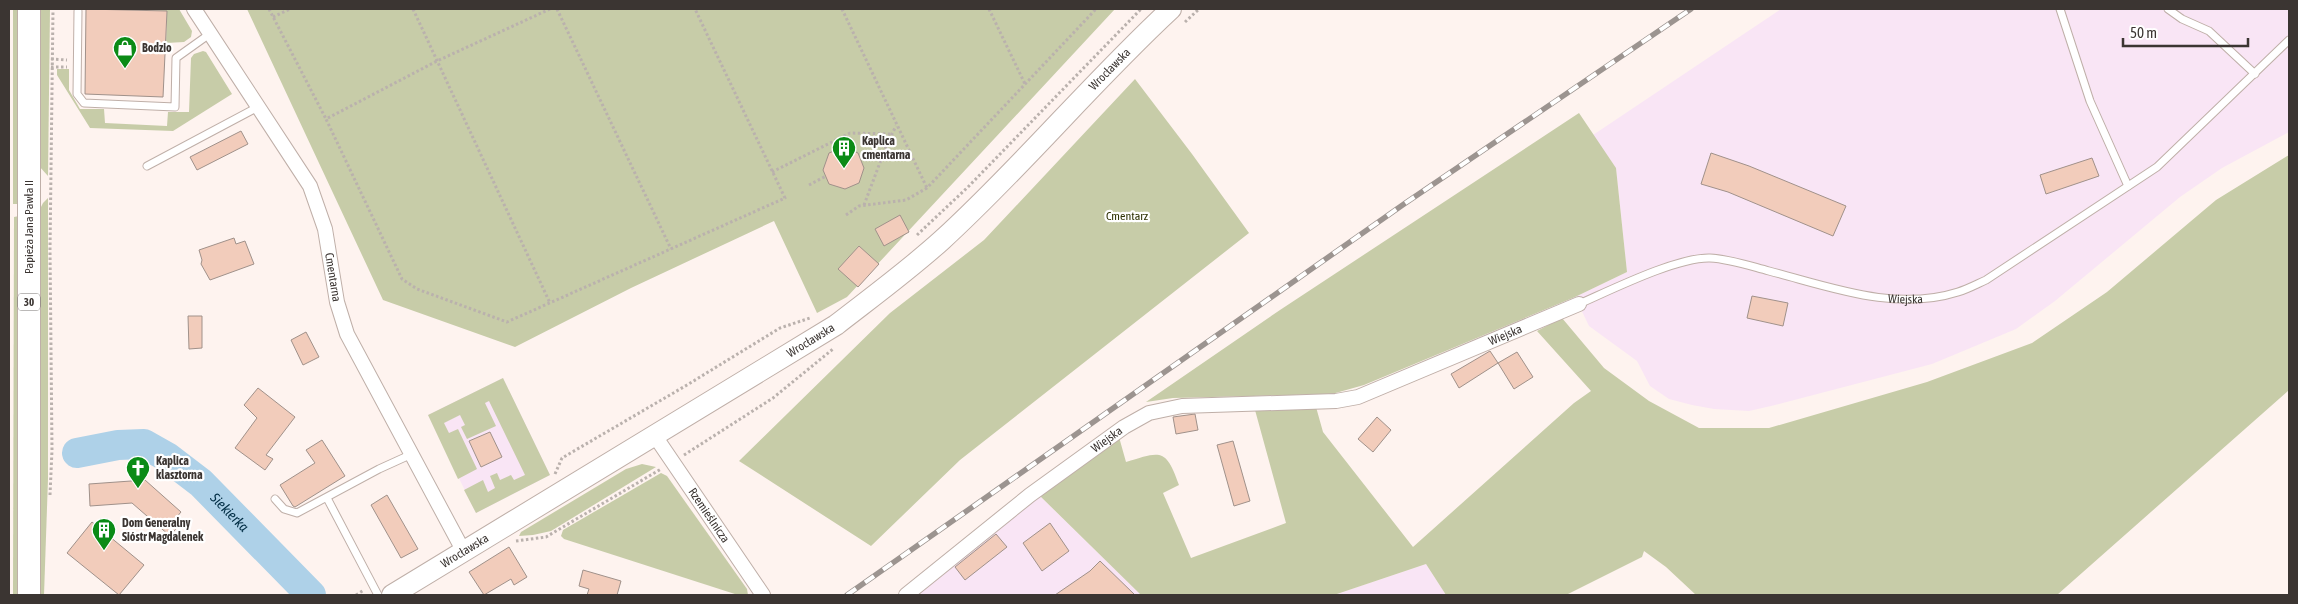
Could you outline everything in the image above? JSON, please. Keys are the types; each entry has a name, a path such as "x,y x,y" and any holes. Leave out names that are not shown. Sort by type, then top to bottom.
{"main road":[{"name":"Papieża Jana Pawła II","path":"29,9 29,595"},
{"name":"Wrocławska","path":"392,595 836,326 899,277 942,240 1129,48 1172,9"}],"street":[{"name":"Cmentarna","path":"194,9 310,186 325,229 342,321 464,552"},
{"name":"Wiejska","path":"906,595 1030,495 1138,417 1166,408 1182,406 1336,402 1358,397 1579,304"},
{"name":"Rzemieślnicza","path":"654,436 764,595"}],"lane":[{"path":"2060,9 2090,101 2128,186"},
{"path":"2168,9 2182,19 2209,32 2255,74"},
{"path":"78,11 77,94 84,104 176,107 176,58 211,33"},
{"name":"Wiejska","path":"1579,304 1657,271 1689,261 1709,258 1736,262 1854,294 1886,299 1918,300 1959,292 1986,280 2157,167 2289,40"},
{"path":"147,166 258,108"},
{"path":"275,499 284,509 297,513 378,469 412,454"},
{"path":"327,498 378,595"}],"path":[{"path":"50,504 52,450 50,250 53,9"},
{"path":"270,9 326,119 402,279 417,289 507,322 785,198 695,9"},
{"path":"273,17 290,9"},
{"path":"413,9 550,303"},
{"path":"326,119 436,61 550,9"},
{"path":"557,9 671,248"},
{"path":"842,9 927,188"},
{"path":"989,9 1025,84"},
{"path":"846,215 859,206 906,200 927,188 1096,9"},
{"path":"914,239 968,187 1141,9"},
{"path":"864,205 897,125"},
{"path":"772,172 850,133 892,134"},
{"path":"809,185 826,176"},
{"path":"554,476 562,458 780,328 813,317"},
{"path":"356,595 373,585"}],"shaded area":[{"path":"1781,9 2289,9 2289,132 2222,168 2180,197 2055,301 2016,329 1932,364 1771,406 1749,411 1714,409 1692,405 1669,399 1650,386 1637,361 1589,326 1575,297 1627,272 1616,168 1593,135"},
{"path":"503,378 550,475 476,513 428,415"},
{"path":"1039,495 1141,595 916,595"},
{"path":"1426,564 1446,595 1334,595"}],"green space":[{"path":"13,9 19,9 19,204 13,204"},
{"path":"39,9 50,9 48,176 39,166"},
{"path":"109,9 179,9 192,31 191,37 184,42 166,43 167,11"},
{"path":"247,9 1115,9 847,297 817,313 774,221 631,288 515,347 383,300"},
{"path":"206,52 232,94 173,131 90,128 57,75 57,69 69,69 69,90 80,109 104,109 105,123 167,126 168,112 189,112 191,58 194,54"},
{"name":"Cmentarz","path":"1135,79 1249,233 960,460 871,546 739,461 890,313 984,240"},
{"path":"1579,113 1616,168 1627,272 1575,297 1364,385 1332,394 1173,398 1146,402 1280,310"},
{"path":"2289,155 2289,390 2057,595 1696,595 1666,567 1644,551 1642,557 1566,595 1446,595 1426,564 1334,595 1141,595 1039,495 1119,437 1126,462 1155,455 1166,459 1170,464 1179,485 1163,493 1191,558 1286,523 1255,410 1316,407 1323,432 1413,547 1574,403 1591,391 1537,331 1562,318 1604,368 1649,401 1699,428 1769,428 1927,382 2032,343 2107,292 2216,200"},
{"path":"48,198 48,479 44,595 38,595 38,213"},
{"path":"19,216 19,595 13,595 14,217"},
{"path":"503,378 550,475 476,513 464,490 483,480 488,492 495,488 490,476 497,473 500,480 511,475 514,480 525,475 489,401 485,403 496,426 467,439 461,427 465,425 460,415 444,423 449,433 458,429 477,469 458,479 428,415"},
{"path":"642,464 656,467 551,531 519,536 521,532 626,469"},
{"path":"661,473 667,476 747,589 748,595 738,595 564,539 561,536 563,530"}],"building":[{"name":"Bodzio","path":"86,9 167,11 163,97 85,94"},
{"path":"241,131 248,144 197,170 190,157"},
{"name":"Kaplica cmentarna","path":"844,147 858,153 864,168 859,183 845,189 829,184 823,170 829,153"},
{"path":"1711,153 1749,166 1846,206 1833,236 1728,192 1701,184"},
{"path":"2092,158 2099,176 2046,194 2040,175"},
{"path":"900,215 909,232 884,246 875,229"},
{"path":"234,238 236,244 245,241 254,264 210,280 201,264 202,260 199,250"},
{"path":"859,246 879,264 858,287 838,269"},
{"path":"1752,296 1788,303 1783,326 1747,318"},
{"path":"188,316 202,316 202,348 189,349"},
{"path":"306,332 319,357 303,365 291,340"},
{"path":"1490,351 1498,363 1459,388 1451,374"},
{"path":"1517,352 1533,377 1514,389 1498,363"},
{"path":"258,388 295,417 266,455 273,459 265,470 235,448 257,418 244,405"},
{"path":"1195,414 1198,430 1176,434 1173,417"},
{"path":"1377,417 1391,430 1373,452 1358,439"},
{"path":"490,432 502,457 481,467 469,441"},
{"path":"322,440 345,476 295,507 280,485 315,463 306,450"},
{"path":"1233,441 1250,501 1234,506 1217,445"},
{"path":"145,480 181,512 175,519 180,524 170,536 132,503 90,506 89,484"},
{"path":"387,495 418,549 401,558 371,505"},
{"name":"Dom Generalny Sióstr Magdalenek","path":"92,522 144,565 119,595 67,553"},
{"path":"1050,523 1069,551 1042,571 1023,543"},
{"path":"996,534 1007,547 965,580 955,567"},
{"path":"509,547 527,577 514,585 511,579 484,595 469,572"},
{"path":"1100,561 1135,595 1055,595 1090,571"},
{"path":"583,570 621,581 617,595 587,595 589,589 579,586"}],"waterway":[{"name":"Siekierka","path":"77,453 118,445 144,444 167,457 201,483 311,595"}],"railway":[{"path":"847,595 1404,204 1691,9"}],"place":[{"name":"Bodzio","path":"125,69"},
{"name":"Kaplica cmentarna","path":"844,169"},
{"name":"Kaplica klasztorna","path":"138,489"},
{"name":"Dom Generalny Sióstr Magdalenek","path":"104,551"}]}
